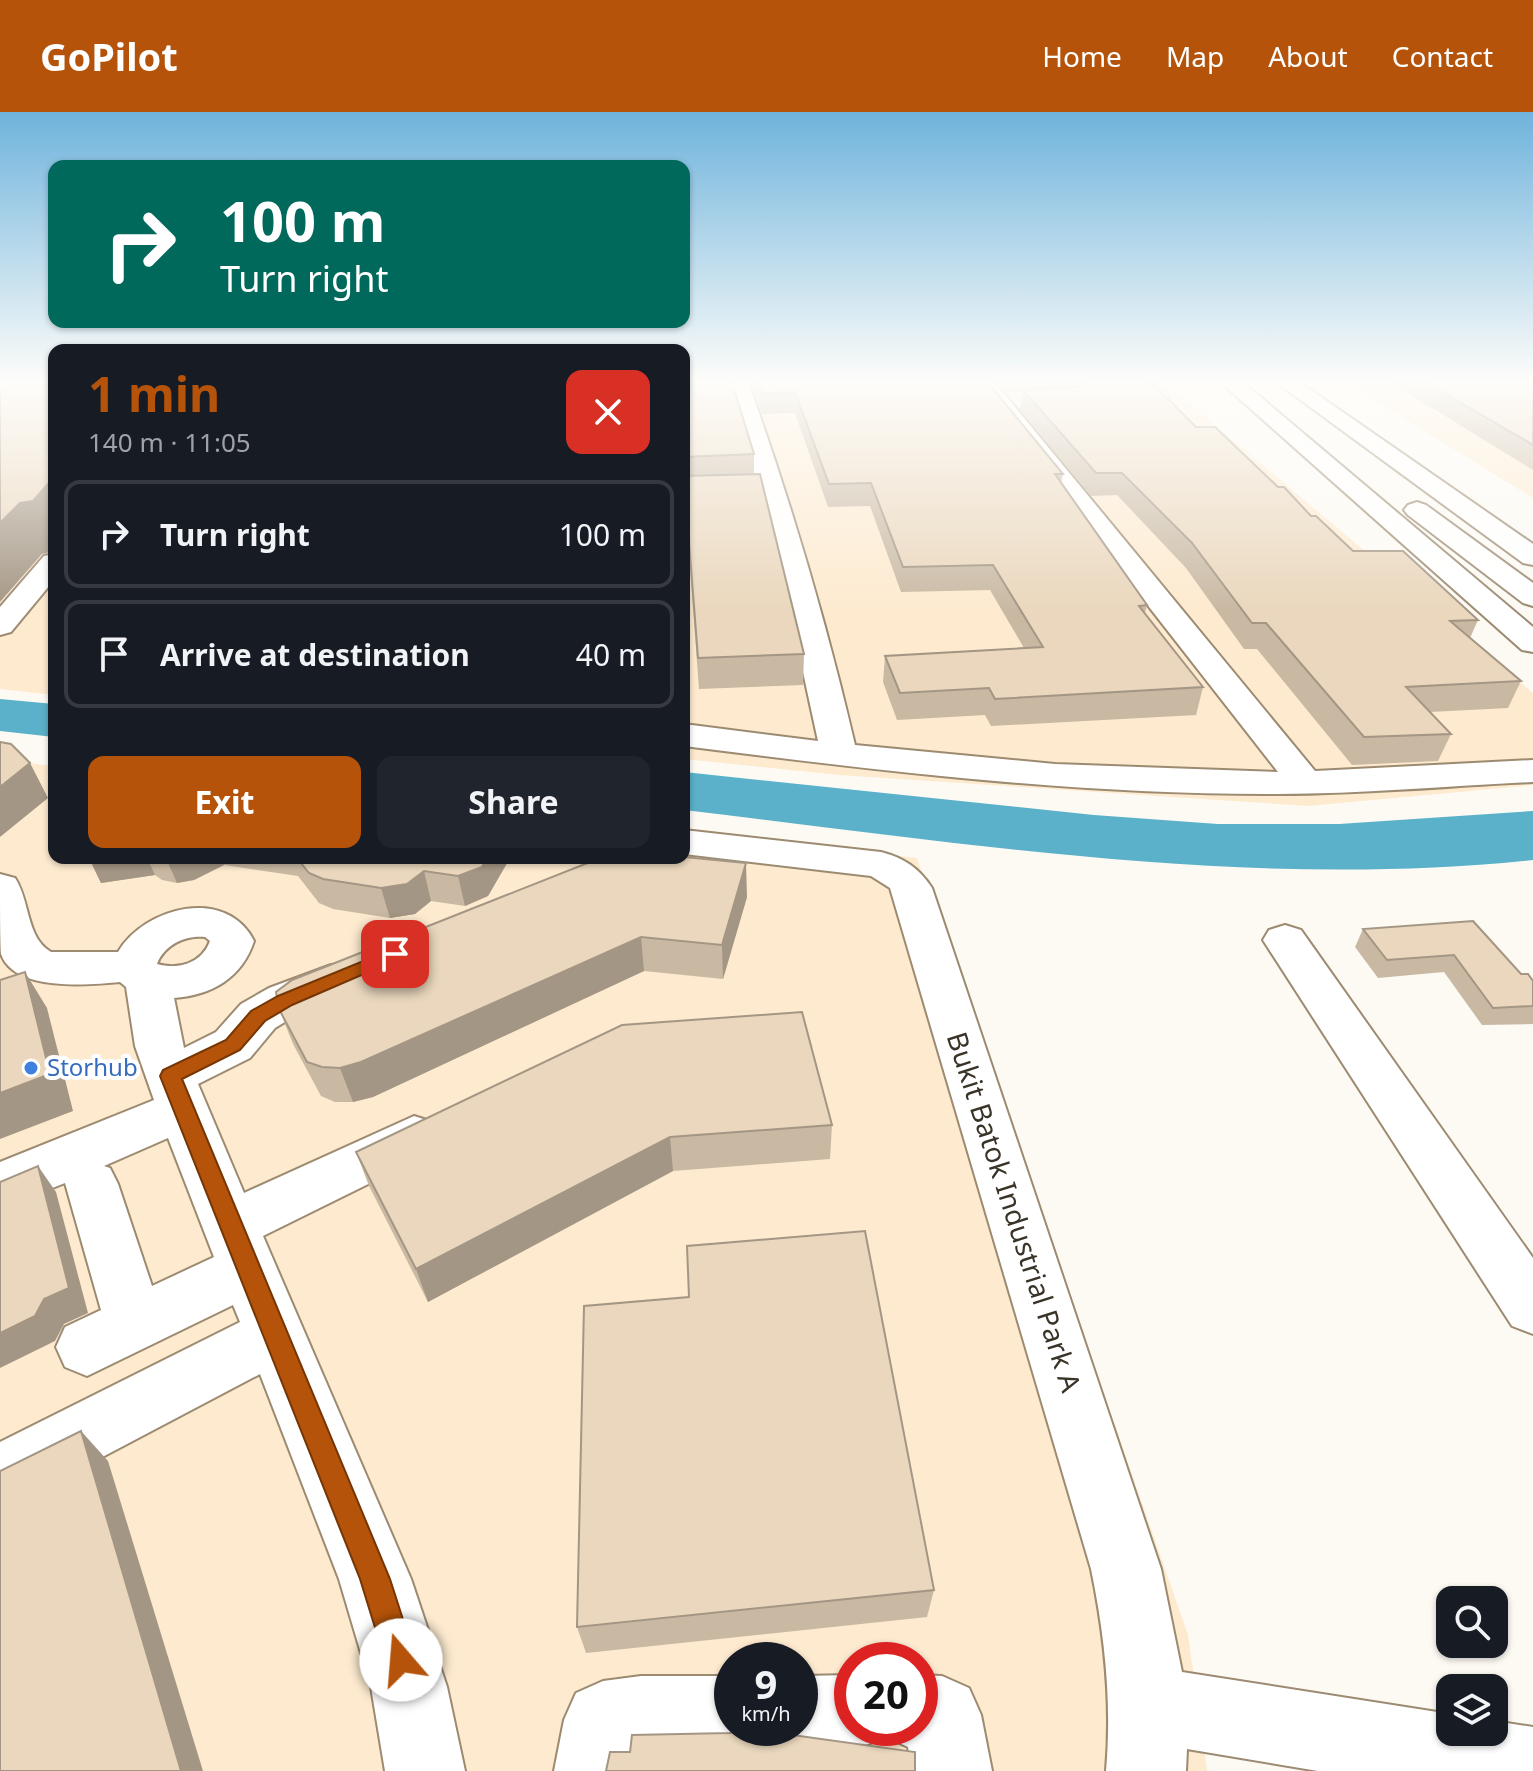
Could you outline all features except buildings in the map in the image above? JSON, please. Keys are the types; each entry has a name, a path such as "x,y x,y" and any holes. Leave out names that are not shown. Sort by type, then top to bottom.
{"main road":[{"path":"752,456 759,489 827,692 839,755"},
{"path":"1049,456 1304,781"},
{"path":"1315,456 1533,643"},
{"path":"1346,456 1533,597"},
{"path":"1391,456 1533,557"},
{"path":"1419,456 1509,512"},
{"path":"0,626 48,569"},
{"path":"690,736 839,755 1076,776 1304,781 1533,771"},
{"name":"Bukit Batok Industrial Park A","path":"690,843 881,865 895,871 911,888 1126,1569 1137,1614 1145,1738"},
{"path":"0,887 21,952 30,960 61,969 141,973 159,1046 176,1093 375,1579 409,1687 425,1771"},
{"path":"1285,940 1533,1307"},
{"path":"0,1186 176,1093 233,1045 258,1016 285,1000 371,964"},
{"path":"91,1184 111,1336 239,1248 453,1118"},
{"path":"0,1478 274,1335"},
{"path":"594,1771 603,1720 641,1715 714,1714"},
{"path":"938,1715 942,1715 952,1771"},
{"path":"1145,1738 1533,1767"}],"shaded area":[{"path":"0,456 48,456 48,694 0,689"},
{"path":"690,456 1253,456 1533,693 1533,785 1308,806 839,775 690,760"},
{"path":"1466,456 1533,456 1533,498"},
{"path":"0,760 48,765 48,864 690,864 690,834 917,858 1188,1635 1207,1771 0,1771"}],"water":[{"path":"0,699 48,703 48,736 0,731"},
{"path":"690,773 1094,815 1218,824 1339,824 1533,811 1533,860 1427,868 1214,866 1001,848 690,811"}],"place":[{"name":"Storhub","path":"31,1068"}],"route":[{"path":"395,954 285,1000 258,1016 233,1045 170,1076 375,1579 401,1660"}]}
